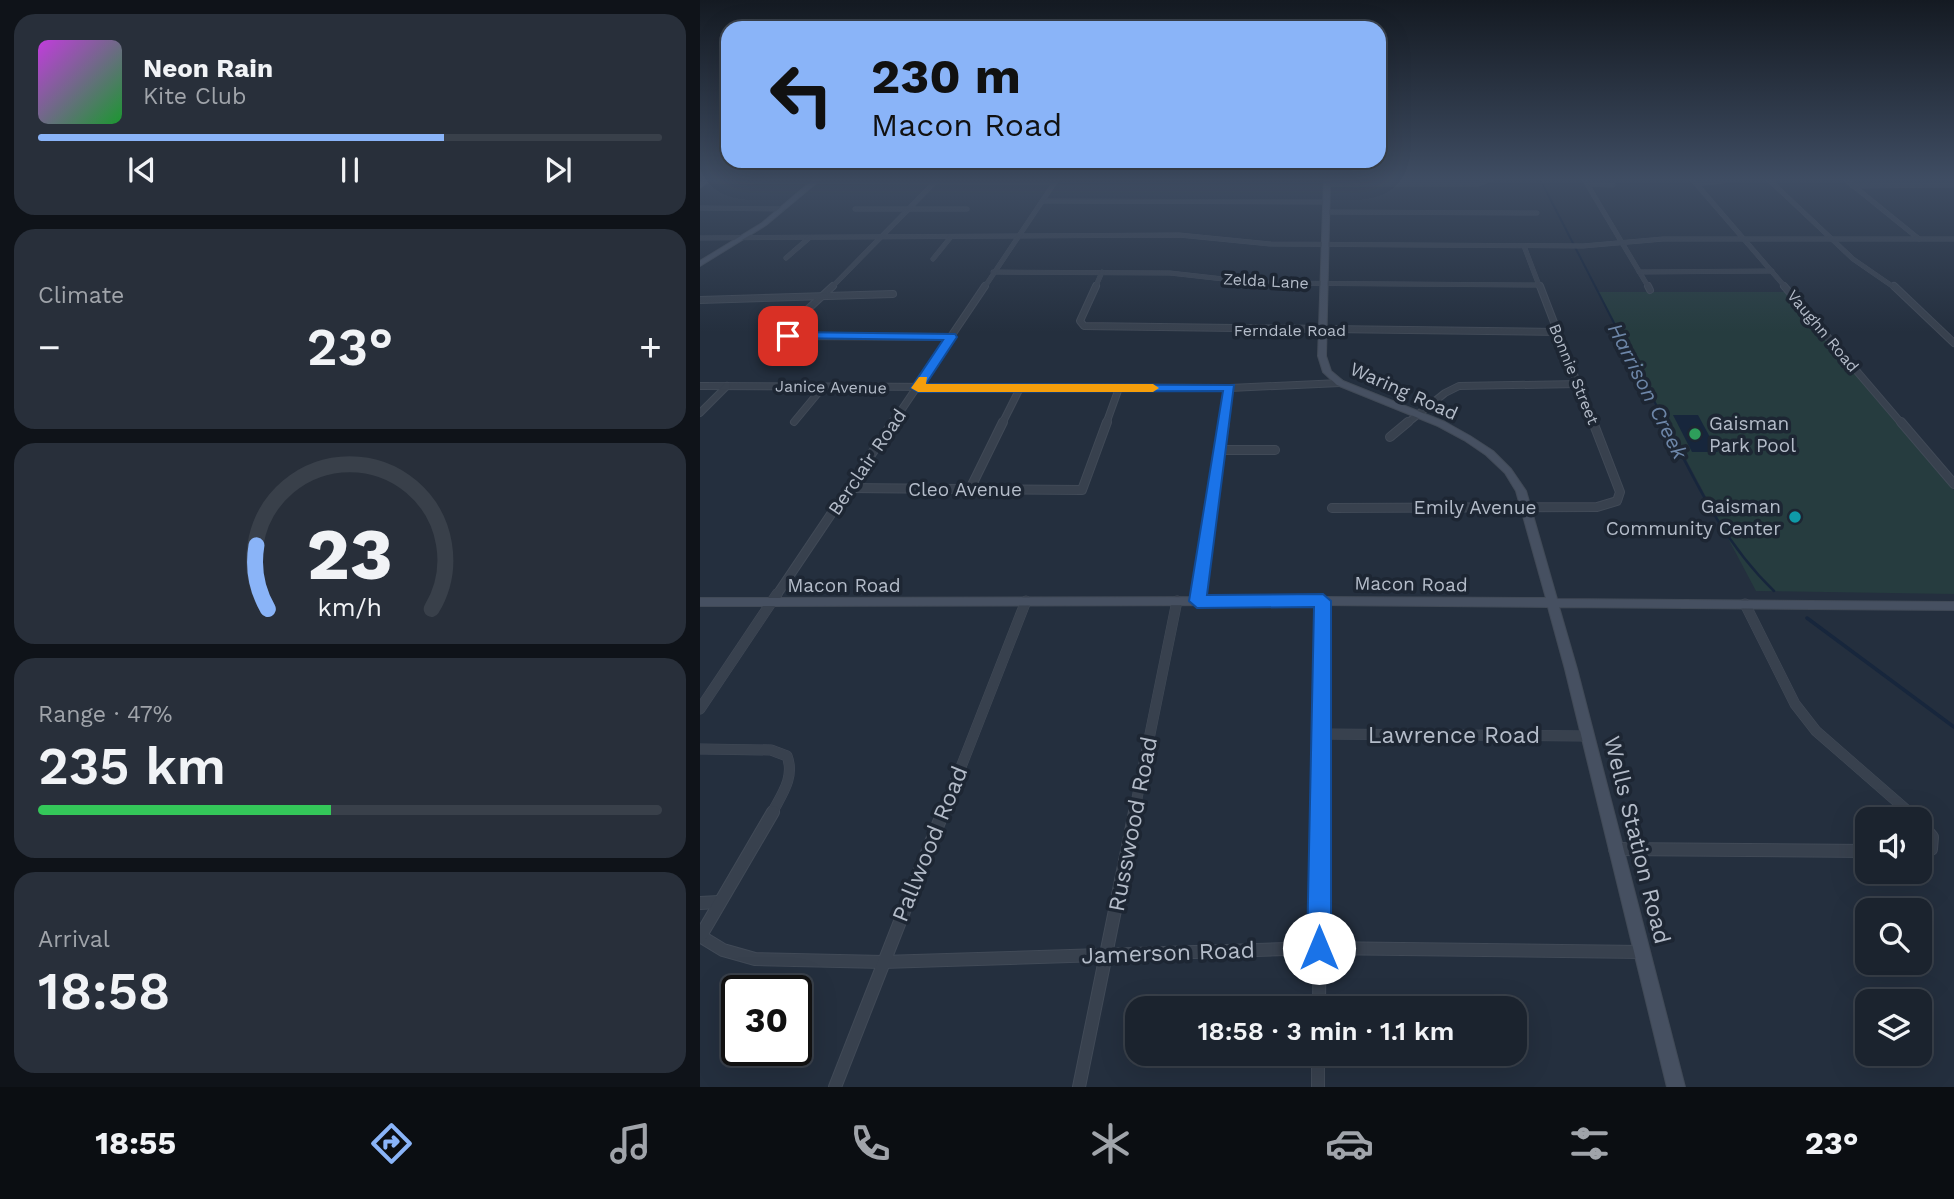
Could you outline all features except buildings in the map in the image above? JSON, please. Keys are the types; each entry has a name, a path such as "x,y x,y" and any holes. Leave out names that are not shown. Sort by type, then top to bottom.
{"street":[{"path":"700,264 754,230"},
{"path":"889,230 788,324 783,334 951,337"},
{"name":"Berclair Road","path":"700,709 1022,230"},
{"name":"Waring Road","path":"1325,230 1323,331 1325,368 1340,383 1416,415 1491,453 1517,481 1554,604"},
{"path":"1613,230 1650,290"},
{"name":"Vaughn Road","path":"1735,230 1954,484"},
{"path":"1821,230 1853,259 1892,285 1954,343"},
{"path":"1907,230 1919,239"},
{"path":"700,239 950,238 1019,234 1179,236 1270,244 1524,246 1583,246 1663,239 1952,241"},
{"path":"786,258 809,238"},
{"path":"933,259 950,238"},
{"name":"Bonnie Street","path":"1524,246 1620,492 1617,501"},
{"path":"1639,271 1772,271"},
{"name":"Zelda Lane","path":"993,272 1170,273 1259,283 1539,285"},
{"name":"Ferndale Road","path":"1102,272 1080,321 1084,326 1557,332"},
{"path":"700,300 893,294"},
{"name":"Janice Avenue","path":"700,386 1230,388 1340,383"},
{"path":"1390,437 1445,393 1460,386 1578,384"},
{"path":"700,413 727,386"},
{"path":"794,422 823,387"},
{"path":"970,489 1020,388"},
{"name":"Cleo Avenue","path":"848,488 1082,490 1119,388"},
{"path":"1197,601 1230,388"},
{"path":"1220,450 1275,450"},
{"name":"Emily Avenue","path":"1332,508 1597,507 1617,501"},
{"name":"Pallwood Road","path":"835,1087 1026,601"},
{"name":"Russwood Road","path":"1079,1087 1177,601"},
{"path":"1319,996 1323,601"},
{"name":"Macon Road","path":"700,602 1323,601 1954,606"},
{"name":"Wells Station Road","path":"1554,604 1676,1087"},
{"path":"1745,604 1795,704 1816,732 1902,807"},
{"name":"Lawrence Road","path":"1320,734 1588,736"},
{"path":"700,749 771,750 782,752 790,761 790,777 785,790 700,936"},
{"path":"1615,849 1855,851"},
{"path":"700,903 719,902"},
{"name":"Jamerson Road","path":"700,936 723,950 755,959 883,962 1042,959 1108,953 1319,948 1641,952"},
{"path":"1318,1066 1318,1087"}],"green space":[{"path":"1597,292 1785,292 1954,490 1954,594 1756,591"}],"water":[{"name":"Gaisman Park Pool","path":"1673,415 1698,415 1718,452 1692,452"}],"waterway":[{"name":"Harrison Creek","path":"1566,230 1666,424"},
{"name":"Harrison Creek","path":"1665,422 1726,533 1774,591"},
{"name":"Harrison Creek","path":"1807,618 1954,727"}],"slow traffic":[{"path":"923,380 918,388 1153,388"}],"place":[{"name":"Gaisman Park Pool","path":"1695,434"},
{"name":"Gaisman Community Center","path":"1795,517"}],"route":[{"path":"788,336 951,337 918,388 1230,388 1197,601 1323,601 1319,948"}]}
